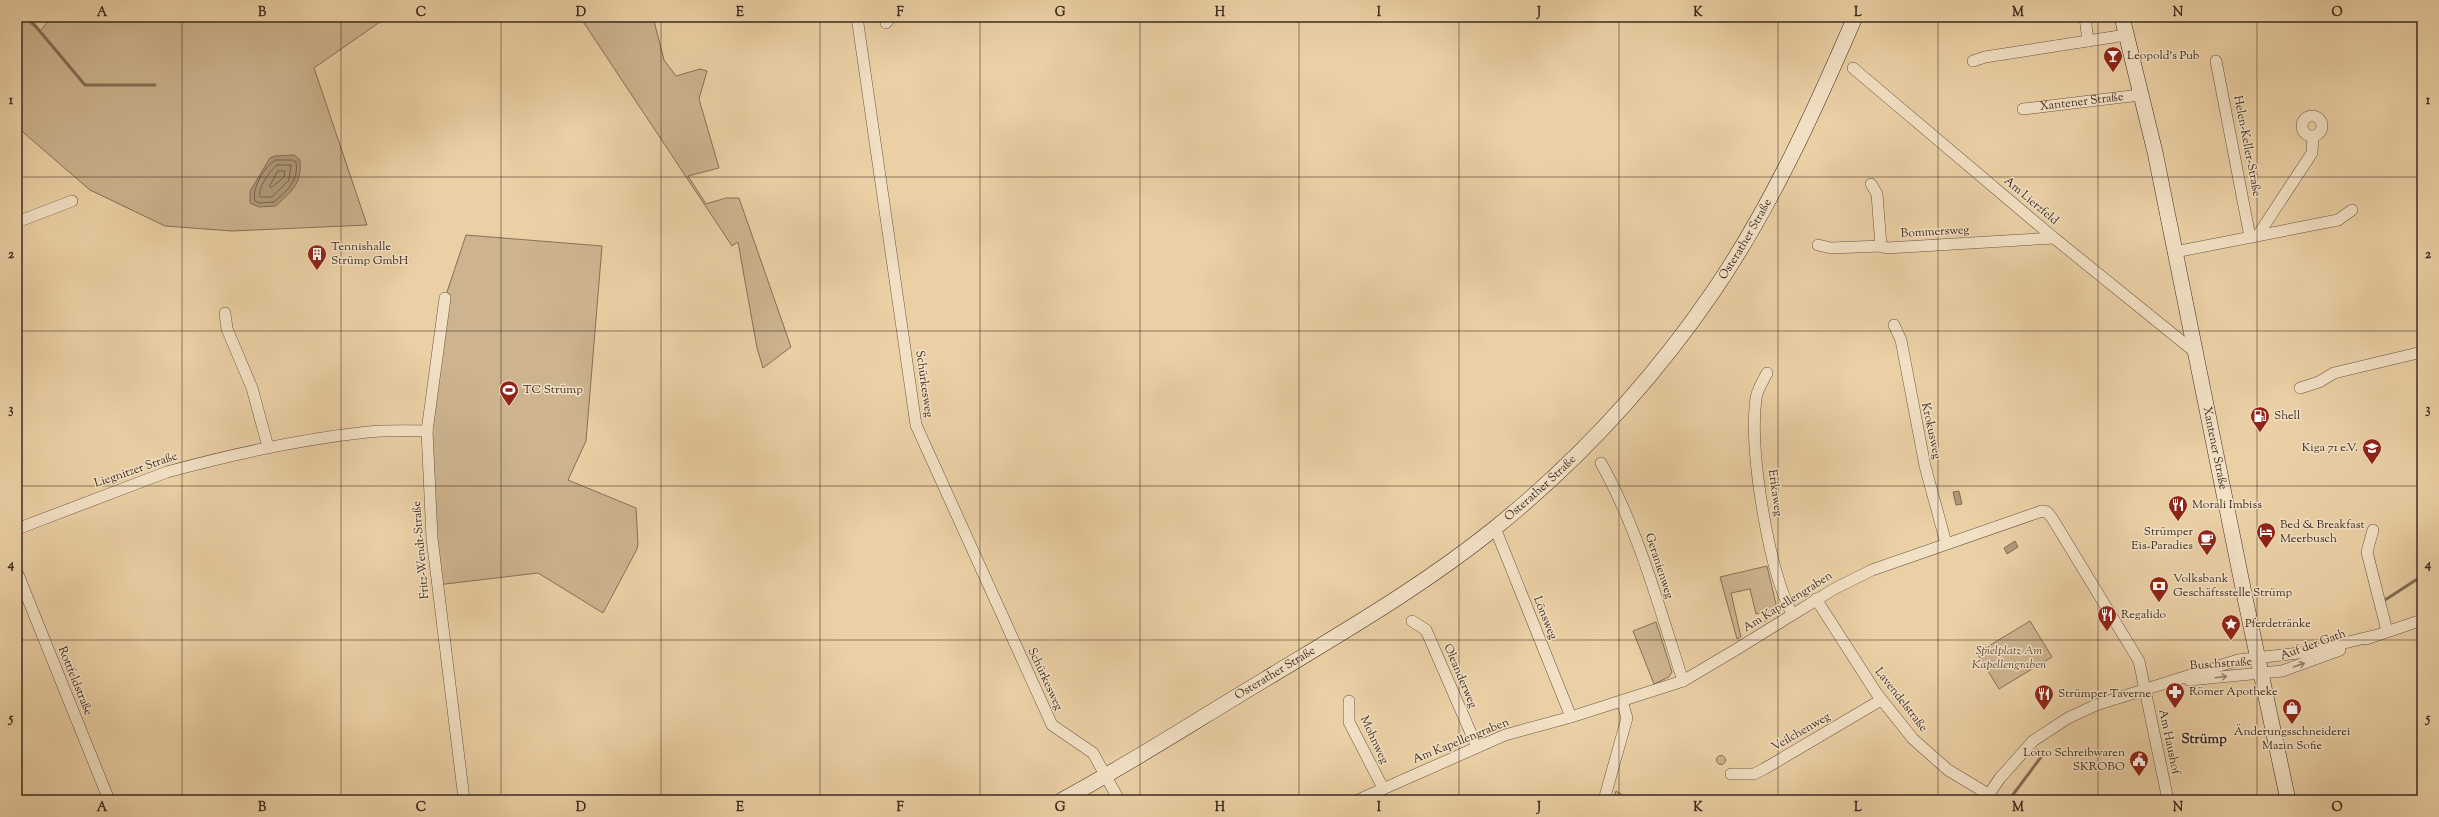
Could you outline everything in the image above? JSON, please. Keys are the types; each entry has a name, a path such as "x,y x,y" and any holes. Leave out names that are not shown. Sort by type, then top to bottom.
{"main road":[{"name":"Osterather Straße","path":"1062,800 1106,775 1412,588 1495,528 1586,445 1631,398 1675,344 1713,292 1755,225 1796,148 1855,17"},
{"name":"Xantener Straße","path":"2122,17 2175,252 2288,800"}],"street":[{"name":"Schürkesweg","path":"857,17 916,425 1052,724 1094,753 1119,800"},
{"path":"2085,17 2088,41"},
{"path":"1973,61 1984,57 2126,36"},
{"name":"Helen-Keller-Straße","path":"2216,61 2254,236"},
{"name":"Am Lierzfeld","path":"1853,68 2054,238 2195,352"},
{"name":"Xantener Straße","path":"2023,109 2140,96"},
{"name":"Helen-Keller-Straße","path":"2254,236 2312,153 2313,136"},
{"path":"1871,184 1877,194 1881,246"},
{"path":"17,222 72,201"},
{"path":"2175,252 2338,220 2352,210"},
{"name":"Bommersweg","path":"1818,245 1831,248 1881,246 1887,248 2054,238"},
{"name":"Fritz-Wendt-Straße","path":"445,298 427,431 432,538 464,799"},
{"path":"225,313 227,329 252,388 268,448"},
{"name":"Krokusweg","path":"1894,325 1901,340 1925,466 1946,543"},
{"path":"2300,388 2319,382 2334,373 2422,352"},
{"name":"Erikaweg","path":"1767,373 1756,397 1755,428 1762,499 1781,593 1792,614"},
{"name":"Liegnitzer Straße","path":"17,529 167,472 268,448 369,432 427,431"},
{"name":"Geranienweg","path":"1601,463 1621,498 1636,538 1683,681"},
{"name":"Am Kapellengraben","path":"1358,800 1505,735 1571,717 1683,681 1816,599 1872,570 2034,513 2047,512 2139,661 2145,689"},
{"name":"Lönsweg","path":"1495,528 1571,717"},
{"path":"2373,530 2367,552 2387,631"},
{"name":"Rottfeldstraße","path":"17,572 109,800"},
{"name":"Lavendelstraße","path":"1816,599 1881,700 1913,739 1948,770 1987,797"},
{"name":"Auf der Gath","path":"2261,674 2282,671 2373,636 2422,620"},
{"name":"Oleanderweg","path":"1412,622 1426,630 1477,747"},
{"name":"Auf der Gath","path":"2258,657 2307,652 2373,636"},
{"name":"Buschstraße","path":"1987,797 2026,747 2051,729 2096,705 2182,679 2211,668 2258,657"},
{"name":"Buschstraße","path":"2182,679 2261,674"},
{"name":"Am Haushof","path":"2145,689 2168,800"},
{"name":"Veilchenweg","path":"1731,774 1754,774 1881,700"},
{"name":"Mohnweg","path":"1349,701 1349,722 1383,788"},
{"path":"1604,800 1627,718 1622,701"}],"green space":[{"path":"17,17 22,17 40,31 46,24 47,17 387,17 314,68 367,225 232,231 165,226 90,190 17,127"},
{"path":"580,17 653,17 664,60 676,76 700,69 707,71 699,99 719,168 688,176 706,204 726,198 739,198 791,347 763,368 757,348 738,242 732,246"},
{"name":"TC Strümp","path":"466,235 602,246 586,441 568,480 636,508 638,544 637,549 603,613 538,573 437,585 427,431 445,298"},
{"path":"1767,566 1776,604 1775,613 1765,622 1763,612 1756,614 1750,589 1731,593 1741,637 1737,639 1720,577"},
{"name":"Spielplatz Am Kapellengraben","path":"2030,621 2052,657 1999,689 1977,653"},
{"path":"1656,622 1672,672 1669,677 1654,684 1633,631"},
{"path":"1721,755 1726,760 1721,765 1716,760"},
{"path":"1616,791 1631,800 1613,800"}],"water":[{"path":"294,155 300,160 300,168 298,181 291,191 276,206 259,207 250,203 250,191 270,158 275,156"},
{"path":"1959,491 1962,504 1956,505 1953,492"},
{"path":"2015,541 2018,547 2007,554 2004,548"}],"waterway":[{"path":"24,17 32,22 85,85 155,85"},
{"path":"2385,600 2422,576"},
{"path":"2009,800 2041,757 2038,750"}],"place":[{"name":"Leopold's Pub","path":"2113,73"},
{"name":"Tennishalle Strümp GmbH","path":"317,271"},
{"name":"TC Strümp","path":"509,407"},
{"name":"Shell","path":"2260,433"},
{"name":"Kiga 71 e.V.","path":"2372,465"},
{"name":"Morali Imbiss","path":"2178,522"},
{"name":"Bed & Breakfast Meerbusch","path":"2266,549"},
{"name":"Strümper Eis-Paradies","path":"2207,556"},
{"name":"Volksbank Geschäftsstelle Strümp","path":"2159,603"},
{"name":"Regalido","path":"2107,632"},
{"name":"Pferdetränke","path":"2231,641"},
{"name":"Römer Apotheke","path":"2175,709"},
{"name":"Strümper Taverne","path":"2044,711"},
{"name":"Änderungsschneiderei Mazin Sofie","path":"2292,725"},
{"name":"Lotto Schreibwaren SKROBO","path":"2139,777"}],"district":[{"name":"Strümp","path":"2204,740"}]}
